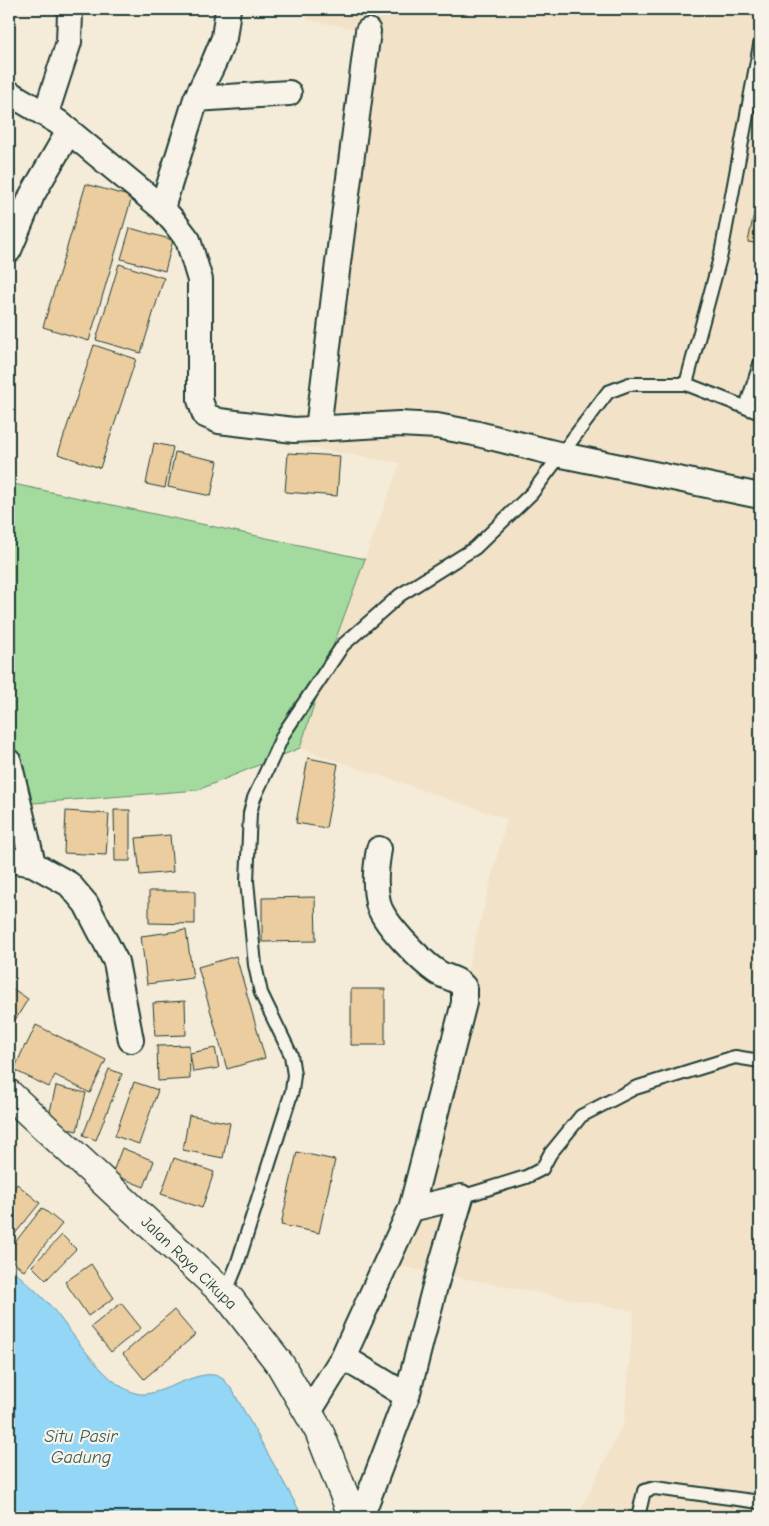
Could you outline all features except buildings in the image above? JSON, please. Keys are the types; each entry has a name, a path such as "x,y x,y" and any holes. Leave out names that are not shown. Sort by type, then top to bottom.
{"main road":[{"name":"Jalan Raya Cikupa","path":"9,1094 225,1294 280,1364 309,1412 319,1431 353,1517"}],"street":[{"path":"162,208 196,99 224,38 228,9"},
{"path":"46,113 69,42 70,13"},
{"path":"318,430 336,273 368,31"},
{"path":"9,93 46,113 69,131 162,208 188,240 200,280 200,400 205,415 219,421 294,430 399,424 437,426 474,433 562,455 760,496"},
{"path":"196,99 289,93"},
{"path":"9,250 32,195 69,131"},
{"path":"9,762 33,864"},
{"path":"309,1412 343,1358 411,1209 462,1012 464,987 460,982 439,973 414,952 392,926 378,905 375,878 379,849"},
{"path":"9,860 33,864 69,884 86,904 116,962 131,1040"},
{"path":"411,1209 461,1196"},
{"path":"361,1517 407,1396 434,1290 461,1196"},
{"path":"343,1358 407,1396"}],"lane":[{"path":"686,384 721,254 760,45"},
{"path":"746,407 760,364"},
{"path":"225,1294 237,1266 278,1137 292,1091 294,1075 291,1055 261,993 255,965 247,881 250,813 254,798 284,733 343,645 400,596 475,548 532,493 608,392 629,384 686,384 760,413"},
{"path":"461,1196 526,1177 542,1169 550,1154 581,1116 635,1088 735,1057 760,1061"},
{"path":"638,1517 644,1491 655,1488 760,1502"}],"shaded area":[{"path":"309,9 760,9 760,1517 577,1517 624,1422 634,1311 389,1264 507,819 300,748 332,649 400,463 301,446 363,30 307,20"},
{"path":"9,1136 19,1146 9,1158"}],"green space":[{"path":"9,483 365,559 332,649 300,748 198,790 9,805"}],"water":[{"name":"Situ Pasir Gadung","path":"9,1266 48,1303 99,1367 123,1387 135,1393 145,1394 204,1375 214,1375 223,1379 233,1391 303,1517 9,1517"}]}
